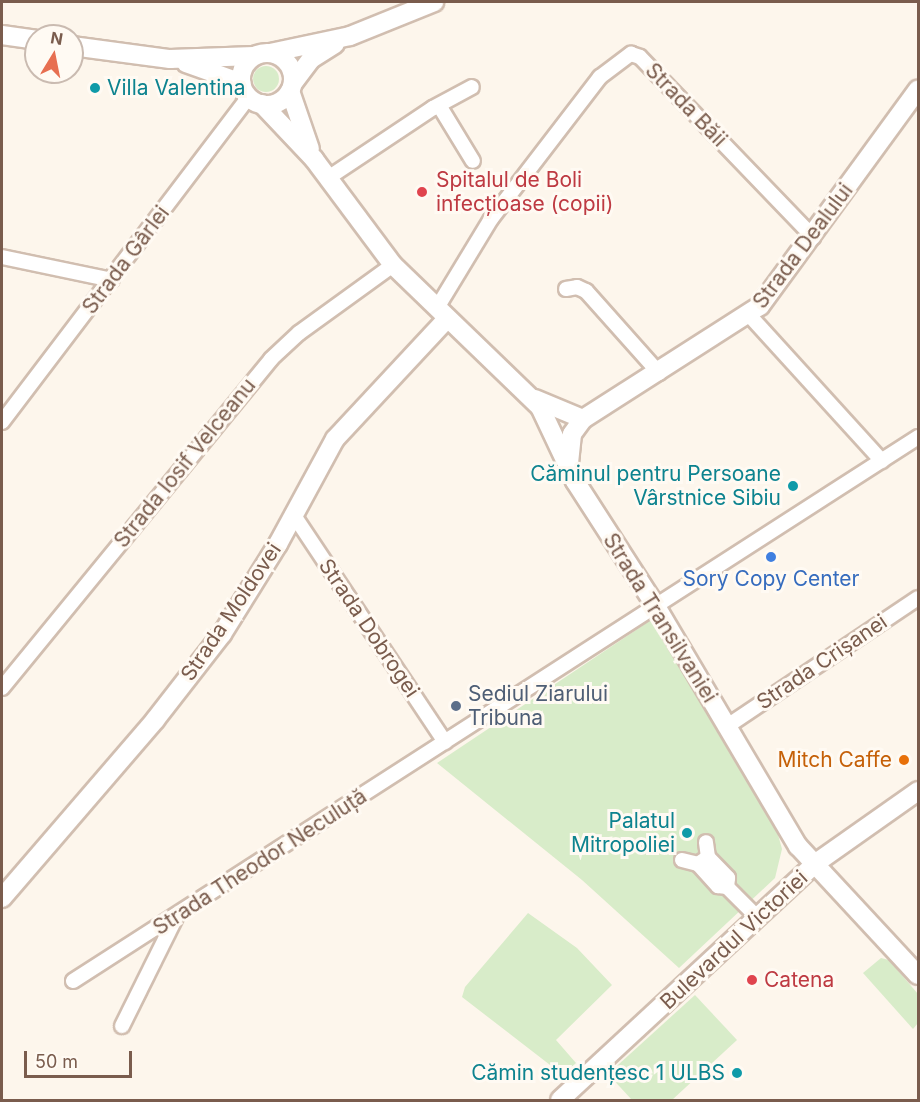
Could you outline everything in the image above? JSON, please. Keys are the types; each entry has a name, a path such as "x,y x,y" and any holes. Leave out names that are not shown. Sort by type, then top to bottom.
{"main road":[{"path":"170,59 251,95 278,102 292,87 311,59 350,36 434,2"},
{"path":"2,35 24,38"},
{"path":"84,47 170,59 262,55 350,36"},
{"path":"251,95 243,68 262,55 285,60 292,87"},
{"name":"Strada Transilvaniei","path":"292,87 314,159"},
{"name":"Strada Dealului","path":"583,419 750,316 813,237 918,88"},
{"name":"Strada Transilvaniei","path":"251,95 314,159 393,265 533,398 551,426 569,468 657,608 798,846 918,975"},
{"name":"Strada Moldovei","path":"2,898 188,679 247,596 322,459 351,419 442,313"},
{"path":"533,398 583,419 572,434 569,468"},
{"name":"Bulevardul Victoriei","path":"560,1101 816,863 918,791"}],"street":[{"name":"Strada Băii","path":"442,313 491,219 600,77 631,54 640,57 813,237"},
{"path":"328,178 433,108 440,107 472,87"},
{"name":"Strada Gârlei","path":"2,422 251,95"},
{"path":"440,107 473,161"},
{"path":"2,257 112,280"},
{"name":"Strada Iosif Velceanu","path":"2,688 272,359 298,333 393,265"},
{"path":"566,289 577,287 586,291 659,373"},
{"path":"750,316 882,461"},
{"name":"Strada Theodor Neculuță","path":"73,981 657,608 918,437"},
{"name":"Strada Dobrogei","path":"293,514 445,742"},
{"name":"Strada Crișanei","path":"726,727 918,598"},
{"path":"706,842 703,860 718,886 727,887 758,918"},
{"path":"682,860 703,860"},
{"path":"122,1026 176,917"}],"green space":[{"path":"266,66 275,70 279,79 275,88 266,92 257,88 253,79 257,70"},
{"path":"654,618 777,831 782,849 775,878 679,968 582,880 437,763"},
{"path":"528,913 577,948 612,985 556,1040 576,1063 563,1075 462,997 465,987"},
{"path":"881,958 889,960 918,994 918,1023 913,1029 863,973"},
{"path":"695,995 737,1040 672,1100 632,1100 608,1074"}],"place":[{"name":"Villa Valentina","path":"95,88"},
{"name":"Spitalul de Boli infecțioase (copii)","path":"422,192"},
{"name":"Căminul pentru Persoane Vârstnice Sibiu","path":"793,486"},
{"name":"Sory Copy Center","path":"771,557"},
{"name":"Sediul Ziarului Tribuna","path":"456,706"},
{"name":"Mitch Caffe","path":"904,760"},
{"name":"Palatul Mitropoliei","path":"687,833"},
{"name":"Catena","path":"752,980"},
{"name":"Cămin studențesc 1 ULBS","path":"737,1073"}]}
